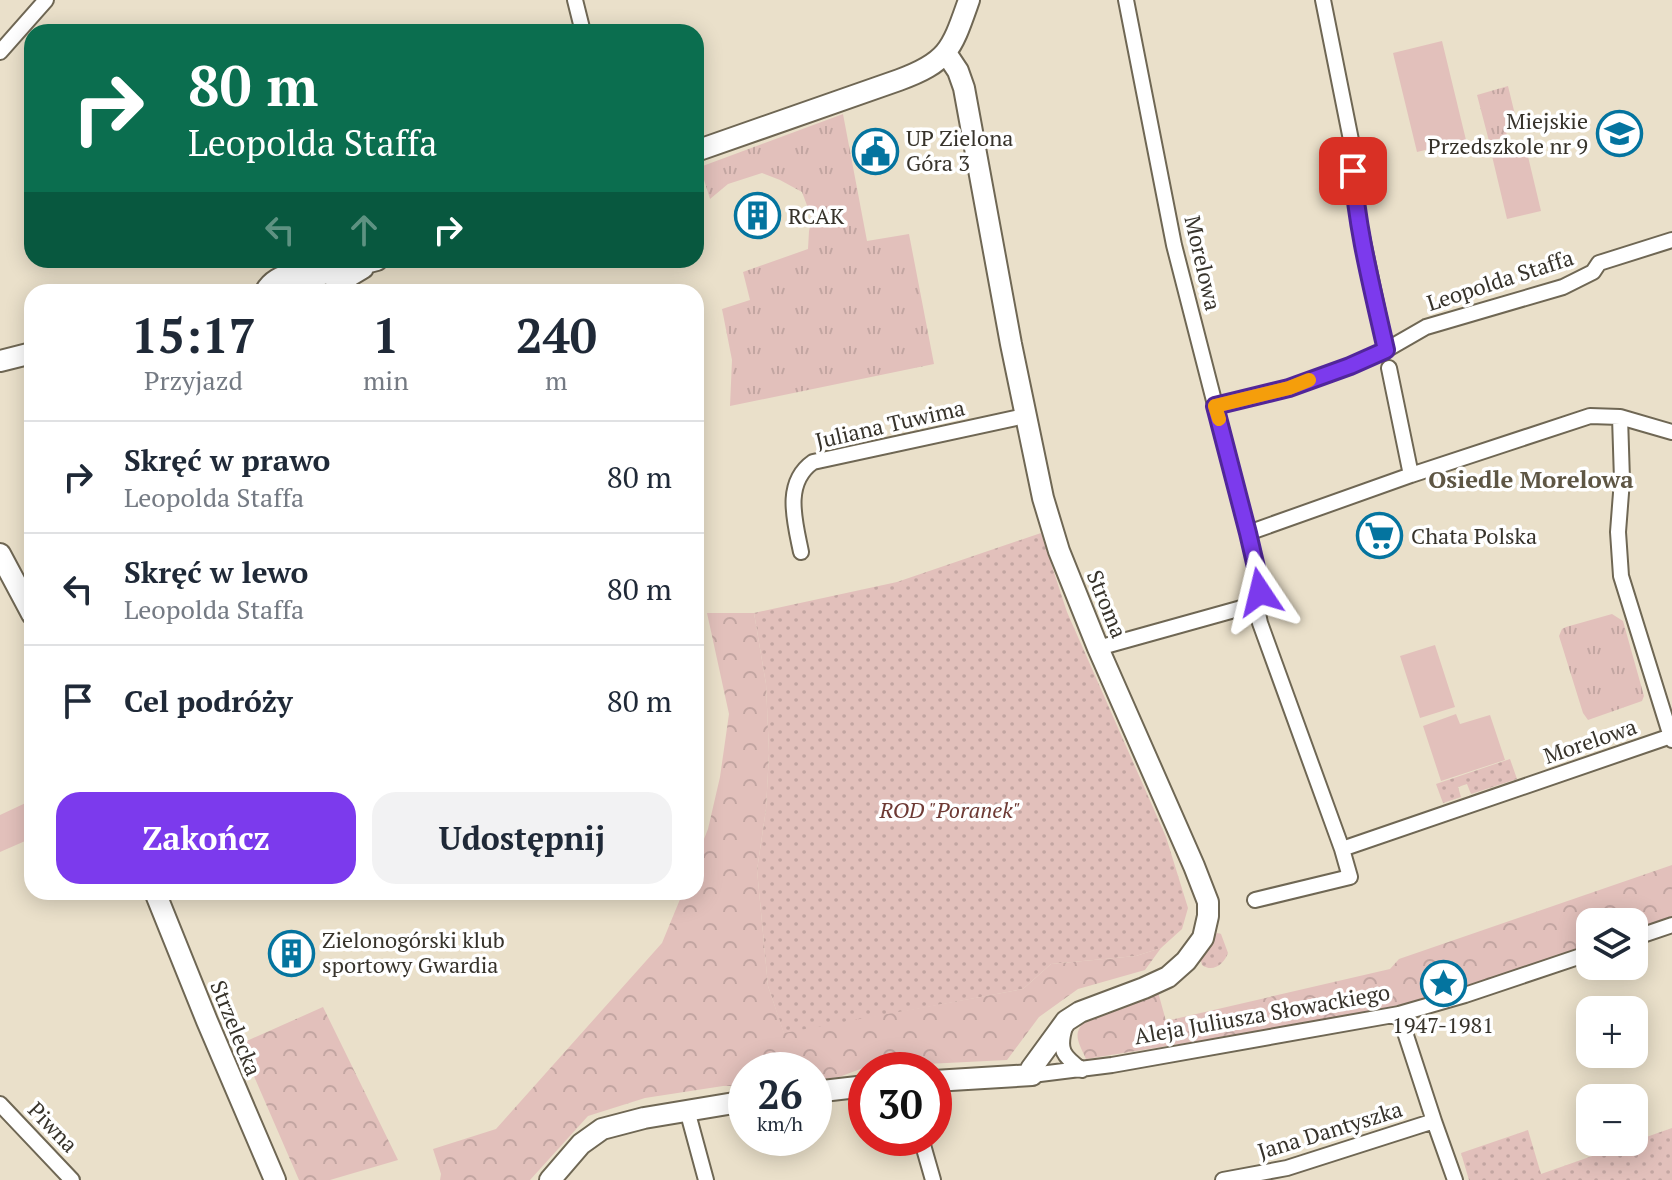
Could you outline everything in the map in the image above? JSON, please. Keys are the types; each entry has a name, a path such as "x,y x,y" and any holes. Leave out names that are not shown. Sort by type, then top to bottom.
{"street":[{"path":"25,24 46,0"},
{"path":"575,0 581,24"},
{"path":"704,148 915,75 934,65 951,47 969,0"},
{"name":"Morelowa","path":"1126,0 1174,245 1258,576 1260,592 1256,604 1260,623 1350,877 1255,900"},
{"path":"1323,0 1350,137 1355,197 1386,350"},
{"path":"0,52 24,25"},
{"name":"Stroma","path":"946,53 958,71 964,88 1025,416 1053,530 1098,648 1208,902 1203,938 1186,961 1168,977 1080,1012 1066,1021 1031,1069 1032,1075"},
{"name":"Leopolda Staffa","path":"1215,406 1289,388 1350,366 1426,327 1563,287 1593,272 1599,263 1672,240"},
{"path":"272,284 284,276 319,275 347,268"},
{"path":"341,284 363,268"},
{"path":"298,276 310,284"},
{"path":"0,361 24,355"},
{"path":"1389,368 1411,475"},
{"name":"Juliana Tuwima","path":"801,552 794,512 796,482 804,468 813,462 1025,416"},
{"path":"1248,533 1590,416 1620,417 1672,432"},
{"name":"Morelowa","path":"1342,849 1672,738 1621,576 1618,532 1622,480 1620,417"},
{"path":"0,554 24,599"},
{"path":"1098,648 1256,604"},
{"name":"Strzelecka","path":"158,900 275,1180"},
{"path":"1648,933 1672,925"},
{"name":"Aleja Juliusza Słowackiego","path":"952,1080 1082,1070 1399,1014 1576,958"},
{"name":"Jana Dantyszka","path":"1223,1180 1287,1168 1434,1121 1399,1014"},
{"path":"1066,1021 1061,1042 1063,1052 1082,1070"},
{"name":"Piwna","path":"0,1104 72,1180"},
{"path":"556,1178 581,1144 602,1129 644,1118 728,1104"},
{"path":"687,1110 706,1180"},
{"path":"1434,1121 1455,1180"},
{"path":"926,1156 933,1180"}],"green space":[{"path":"1442,41 1466,140 1417,152 1393,53"},
{"path":"1508,86 1518,127 1506,130 1507,137 1489,141 1477,95"},
{"path":"843,114 867,241 909,234 934,364 730,406 732,360 722,309 750,300 743,272 808,249 812,219 802,192 762,173 728,184 710,199 704,180 704,166"},
{"path":"1526,148 1541,211 1507,219 1492,156"},
{"name":"ROD \"Poranek\"","path":"1041,533 1067,612 1166,837 1188,908 1182,929 1161,948 1136,956 1051,964 1023,989 784,1034 768,986 757,870 766,809 769,753 766,684 754,613 897,582"},
{"path":"707,613 754,613 766,684 769,753 766,809 757,870 768,986 784,1033 1023,989 1051,964 1136,956 1161,948 1145,970 1078,989 1039,1017 1007,1060 952,1063 952,1052 848,1052 848,1074 832,1078 832,1052 728,1052 728,1086 645,1098 588,1116 530,1180 440,1180 433,1149 496,1129 662,943 680,900 704,900 704,839 720,777 729,714"},
{"path":"1612,614 1623,621 1644,696 1642,701 1588,720 1583,713 1559,636 1566,627"},
{"path":"1435,645 1455,707 1420,718 1400,656"},
{"path":"1456,714 1460,724 1490,715 1505,760 1441,781 1423,726"},
{"path":"1510,759 1517,779 1471,794 1467,784 1458,787 1461,797 1443,803 1436,784"},
{"path":"24,804 24,842 0,852 0,815"},
{"path":"1672,865 1672,918 1648,926 1648,908 1576,908 1576,950 1424,1000 1355,1016 1086,1059 1079,1042 1079,1028 1088,1018 1158,992 1166,1021 1390,969 1399,959"},
{"path":"1217,933 1221,934 1228,953 1218,966 1206,967 1202,965 1200,957"},
{"path":"323,1007 398,1160 330,1180 299,1180 240,1044"},
{"path":"1672,1128 1672,1180 1469,1180 1461,1153 1528,1130 1541,1174 1592,1156 1648,1156 1648,1136"}],"slow traffic":[{"path":"1219,419 1215,406 1309,380"}],"place":[{"name":"Miejskie Przedszkole nr 9","path":"1619,134"},
{"name":"UP Zielona Góra 3","path":"875,151"},
{"name":"RCAK","path":"757,216"},
{"name":"Chata Polska","path":"1380,536"},
{"name":"Zielonogórski klub sportowy Gwardia","path":"291,953"},
{"name":"1947-1981","path":"1443,984"}],"district":[{"name":"Osiedle Morelowa","path":"1531,480"}],"route":[{"path":"1260,592 1215,406 1289,388 1386,350 1360,227 1353,171"}]}
